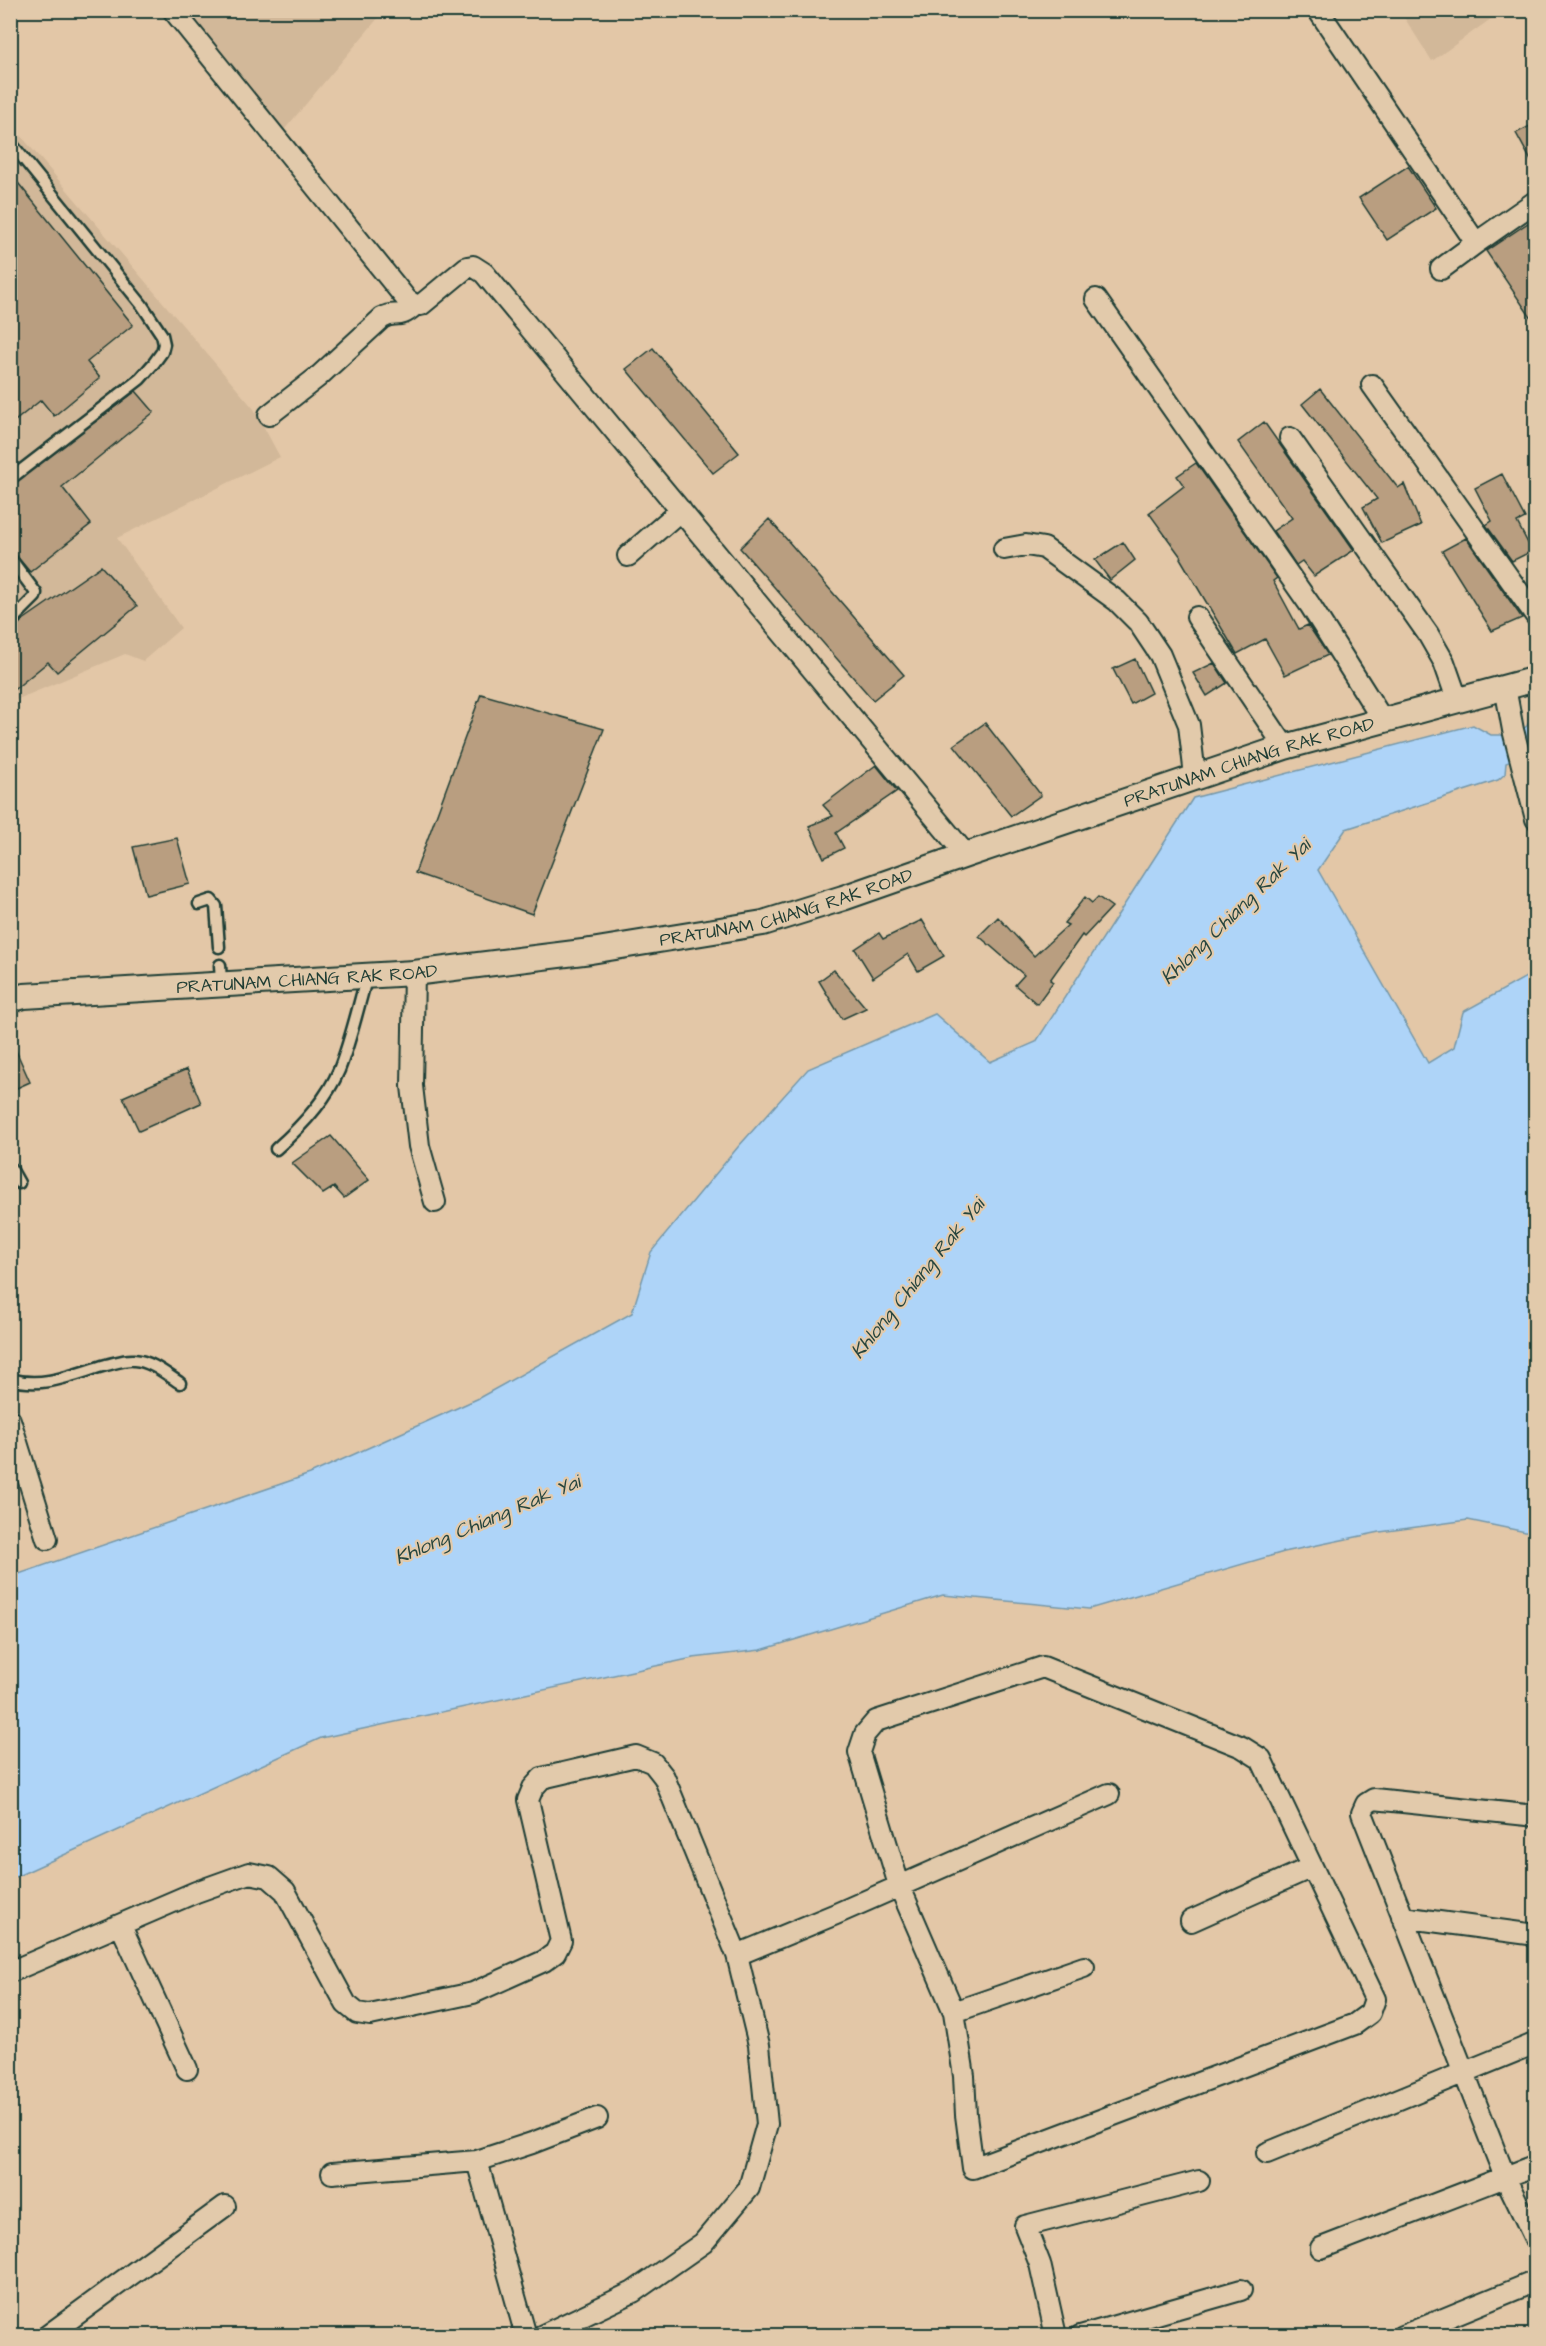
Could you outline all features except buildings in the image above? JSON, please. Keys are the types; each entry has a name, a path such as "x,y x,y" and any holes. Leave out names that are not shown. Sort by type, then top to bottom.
{"street":[{"path":"173,10 407,300 415,305 421,305 467,267 479,268 966,855"},
{"path":"1318,10 1476,243"},
{"path":"1441,269 1535,202"},
{"path":"1096,299 1310,605 1382,720"},
{"path":"269,416 319,376 382,318 402,315 415,305"},
{"path":"1372,385 1536,616"},
{"path":"1290,438 1428,634 1444,662 1457,699"},
{"path":"628,556 681,510"},
{"path":"1004,549 1026,545 1044,548 1117,601 1138,622 1160,655 1189,725 1195,776"},
{"path":"1197,617 1285,747"},
{"name":"PRATUNAM CHIANG RAK ROAD","path":"10,1000 24,996 221,974 368,976 414,973 591,951 764,923 1285,747 1536,679"},
{"path":"1505,687 1520,760 1536,819"},
{"path":"414,973 412,1086 419,1146 435,1202"},
{"path":"10,1420 47,1539"},
{"path":"1043,1667 1242,1748 1261,1759 1375,1999 1370,2013 1355,2024 973,2168 966,2115 964,2076 954,2012 899,1885 859,1752 864,1734 876,1721 1043,1667"},
{"path":"10,1972 196,1892 249,1873 269,1876 285,1892 346,2004 357,2013 370,2015 472,1993 544,1961 555,1953 561,1941 528,1800 533,1788 542,1778 636,1756 652,1763 664,1776 737,1955 759,2044 767,2124 749,2188 703,2243 633,2292 541,2336"},
{"path":"737,1955 1109,1794"},
{"path":"1536,1816 1374,1799 1366,1804 1362,1813 1505,2176 1536,2241"},
{"path":"1191,1921 1312,1867"},
{"path":"1402,1917 1536,1935"},
{"path":"121,1926 187,2069"},
{"path":"954,2012 1084,1967"},
{"path":"1267,2153 1536,2043"},
{"path":"332,2173 477,2161 597,2118"},
{"path":"477,2161 524,2326"},
{"path":"1321,2248 1536,2164"},
{"path":"1056,2336 1040,2264 1024,2226 1199,2181"},
{"path":"47,2336 225,2206"},
{"path":"1402,2336 1536,2281"},
{"path":"1080,2336 1241,2290"}],"lane":[{"path":"10,142 158,326 164,344 162,352 140,379 10,479"},
{"path":"10,558 36,594 13,615"},
{"path":"199,904 211,900 216,906 219,947"},
{"path":"276,1149 296,1131 324,1098 339,1070 368,976"},
{"path":"10,1167 19,1183"},
{"path":"10,1379 25,1383 68,1378 118,1362 134,1360 160,1370 180,1383"}],"shaded area":[{"path":"163,11 384,11 274,142"},
{"path":"1400,11 1502,11 1432,61"},
{"path":"10,123 254,409 280,457 117,538 181,628 143,661 125,654 11,702"}],"water":[{"name":"Khlong Chiang Rak Yai","path":"1535,710 1535,764 1528,755 1506,763 1505,774 1498,780 1346,829 1318,870 1428,1063 1454,1047 1463,1012 1535,972 1535,1534 1468,1520 1380,1532 1284,1552 1089,1609 943,1595 761,1650 693,1658 321,1738 11,1879 10,1577 310,1474 477,1399 632,1313 651,1252 738,1147 808,1069 935,1014 990,1062 1036,1042 1193,798 1473,725 1491,735 1505,735 1527,726"}]}
